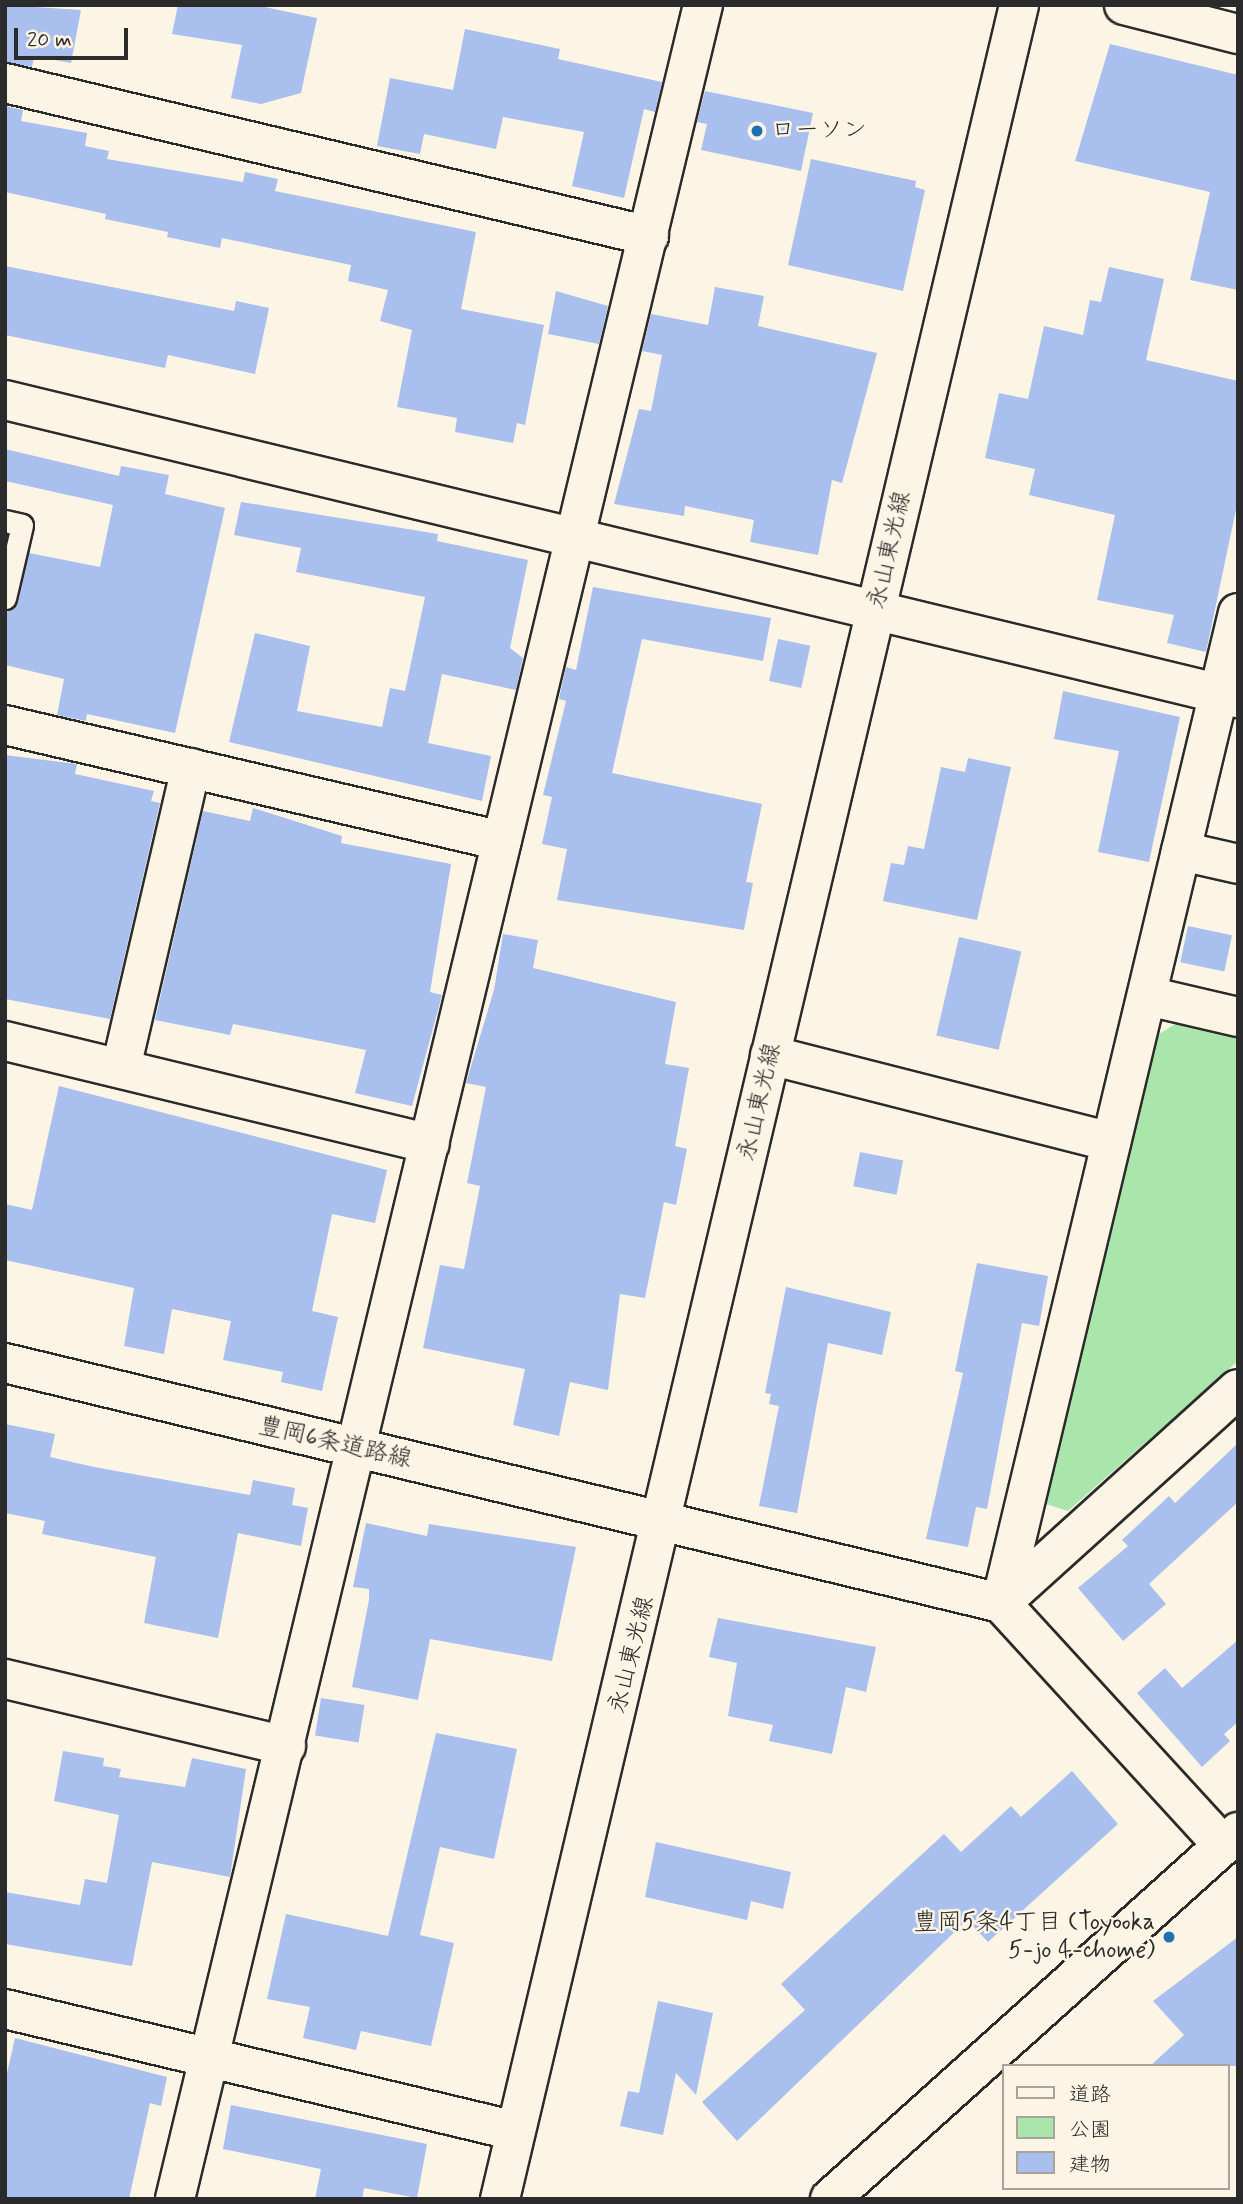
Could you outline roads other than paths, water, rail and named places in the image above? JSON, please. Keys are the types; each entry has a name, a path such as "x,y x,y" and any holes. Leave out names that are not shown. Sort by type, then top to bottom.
{"street":[{"path":"176,2199 703,5"},
{"name":"永山東光線","path":"500,2199 665,1520 770,1055 1019,5"},
{"path":"1124,5 1238,34"},
{"path":"5,83 649,236"},
{"path":"5,400 575,542 1228,696"},
{"path":"1001,1603 1181,851 1228,696 1238,613"},
{"path":"5,725 502,841"},
{"path":"121,1068 191,768"},
{"path":"1181,851 1238,864"},
{"path":"1148,996 1238,1017"},
{"path":"5,1041 430,1144"},
{"path":"770,1055 1111,1142"},
{"name":"豊岡6条道路線","path":"5,1363 1001,1603"},
{"path":"1001,1603 1238,1389"},
{"path":"830,2199 1231,1839 1001,1603"},
{"path":"5,1679 286,1746"},
{"path":"5,2009 516,2131"}],"lane":[{"path":"5,521 22,525 5,598"}],"place":[{"name":"ローソン","path":"757,131"},
{"name":"豊岡5条4丁目 (Toyooka 5-jo 4-chome)","path":"1169,1937"}]}
